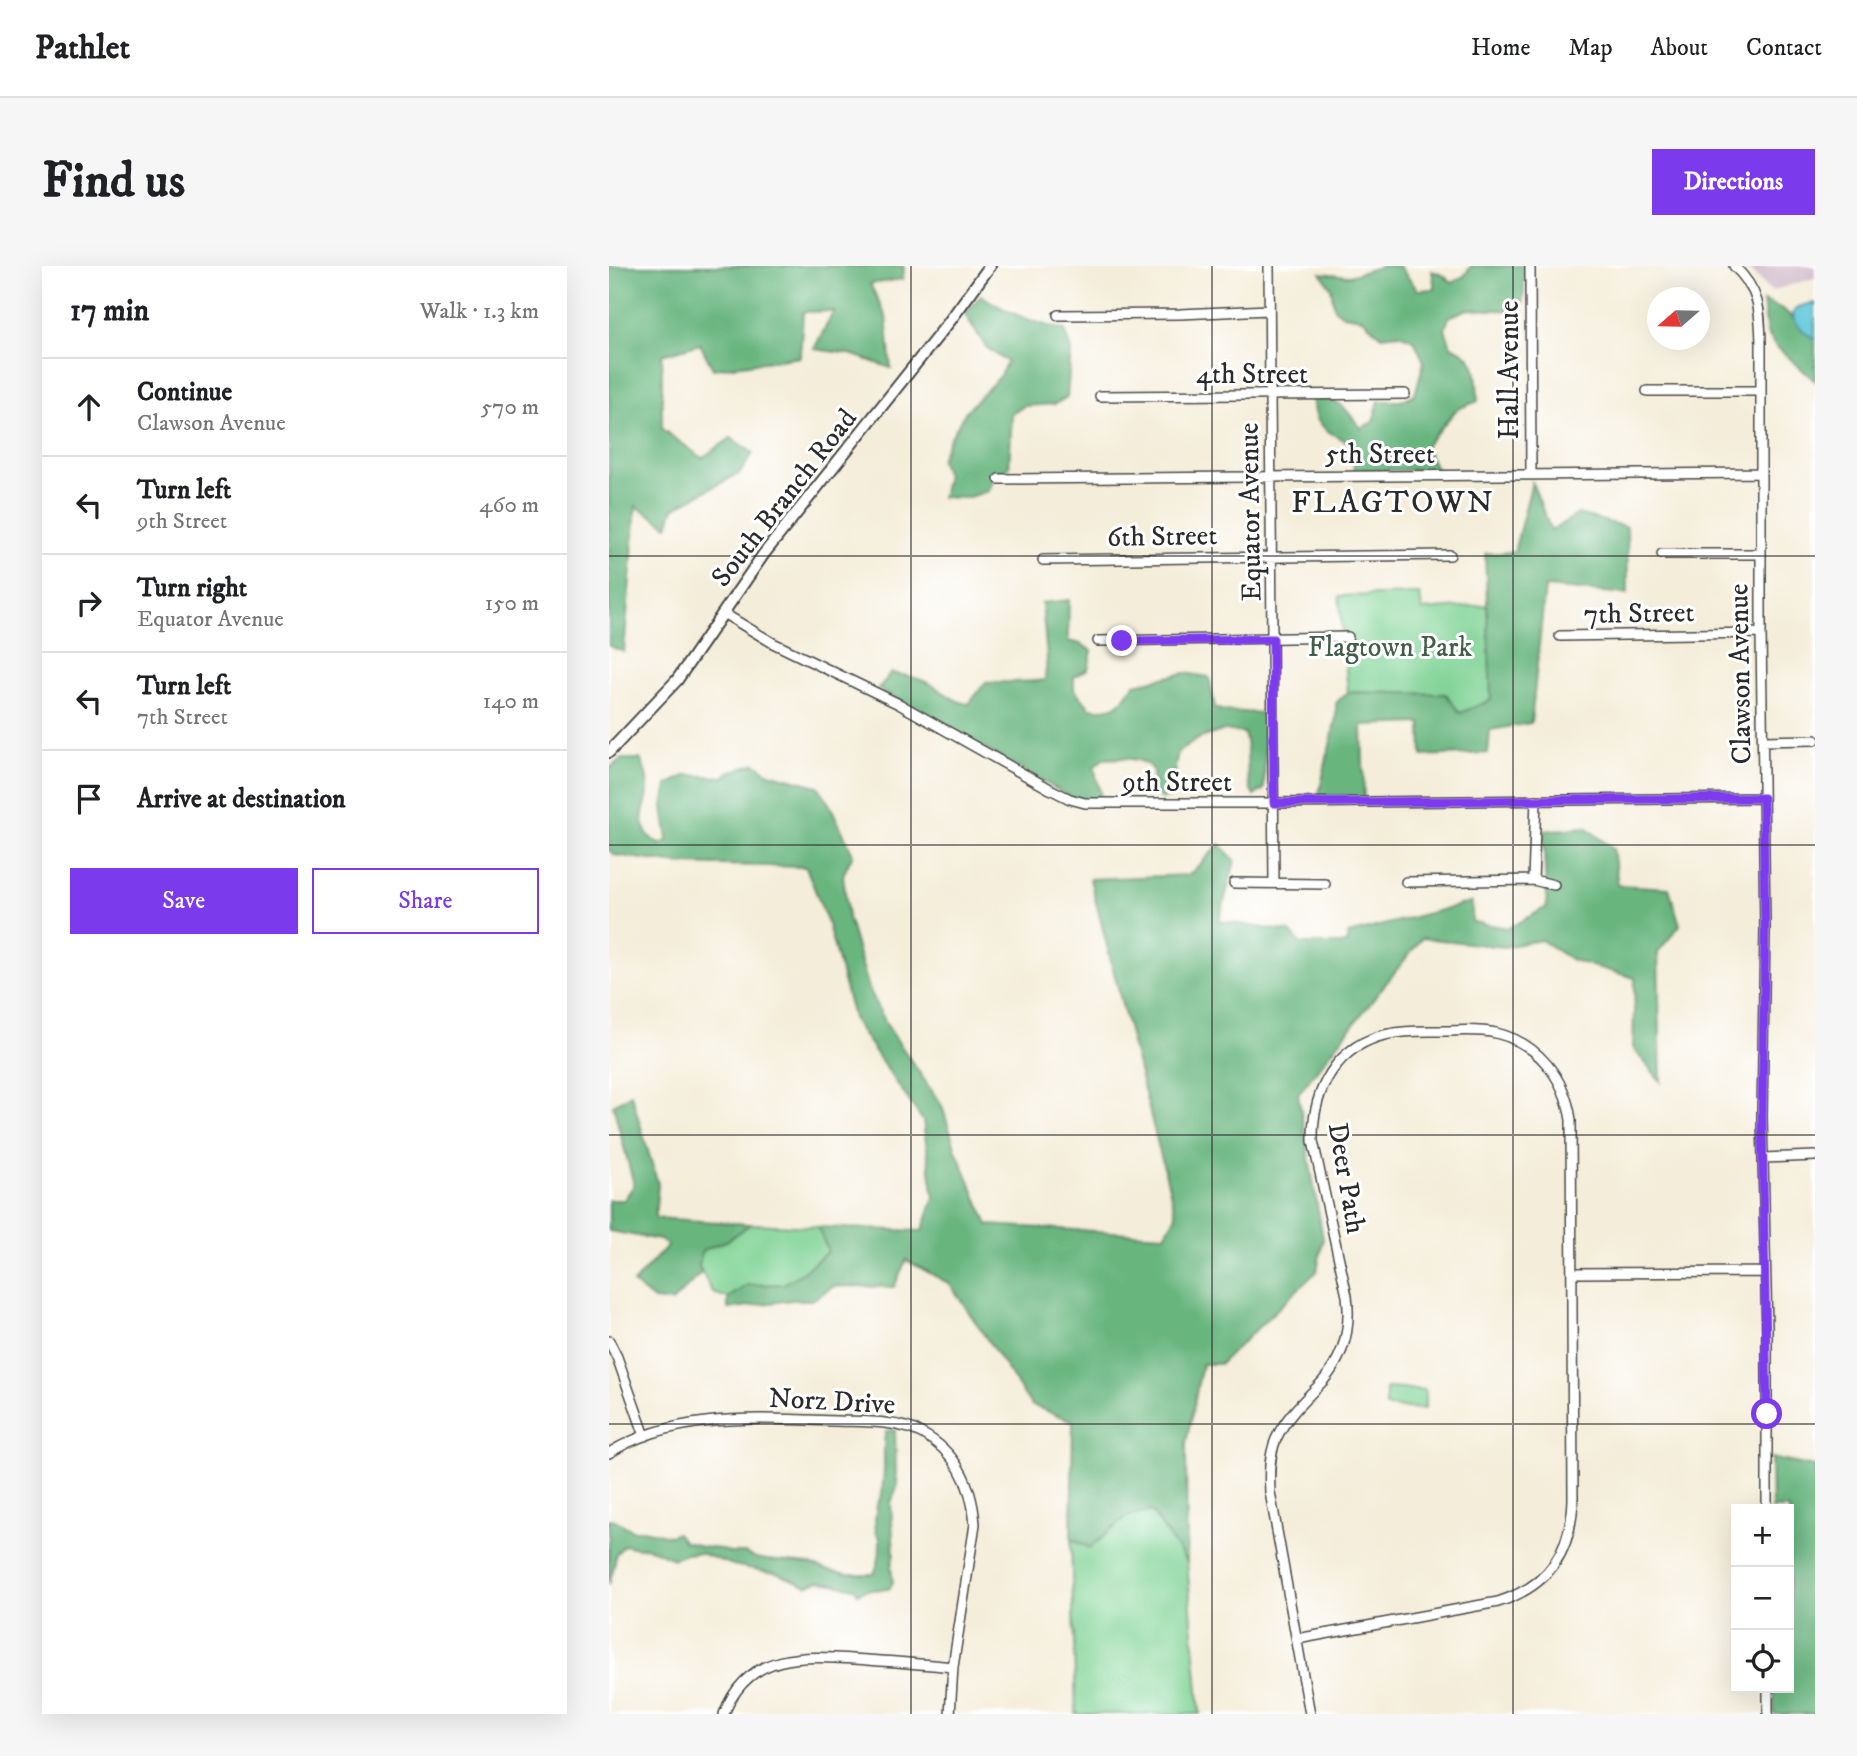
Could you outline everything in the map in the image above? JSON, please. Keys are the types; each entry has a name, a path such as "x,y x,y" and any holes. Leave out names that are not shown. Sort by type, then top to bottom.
{"street":[{"name":"South Branch Road","path":"609,752 677,680 763,555 955,314 990,266"},
{"name":"Equator Avenue","path":"1269,266 1274,883"},
{"name":"Hall Avenue","path":"1530,266 1531,474"},
{"name":"Clawson Avenue","path":"1734,266 1746,278 1755,293 1762,344 1761,633 1765,929 1763,1158 1767,1504"},
{"path":"1058,315 1269,310"},
{"path":"1647,391 1761,391"},
{"name":"4th Street","path":"1100,396 1405,394"},
{"name":"5th Street","path":"999,479 1761,473"},
{"path":"1662,554 1761,554"},
{"name":"6th Street","path":"1043,560 1450,555"},
{"name":"9th Street","path":"723,613 773,643 899,704 1070,800 1085,803 1763,798"},
{"name":"7th Street","path":"1560,636 1761,633"},
{"path":"1098,641 1348,637"},
{"path":"1763,741 1815,740"},
{"path":"1533,880 1536,800"},
{"path":"1406,882 1533,880 1554,885"},
{"path":"1234,883 1325,884"},
{"name":"Deer Path","path":"1297,1639 1498,1602 1519,1595 1534,1586 1554,1565 1566,1542 1572,1519 1571,1120 1565,1092 1541,1058 1519,1042 1494,1033 1412,1031 1376,1037 1356,1048 1337,1064 1317,1101 1313,1141 1347,1296 1349,1321 1347,1336 1332,1369 1281,1429 1274,1445 1269,1475 1272,1502 1310,1714"},
{"path":"1763,1158 1815,1156"},
{"path":"1572,1273 1765,1272"},
{"path":"609,1341 645,1436"},
{"name":"Norz Drive","path":"609,1453 645,1436 687,1425 753,1419 897,1424 911,1428 935,1442 955,1461 962,1473 974,1506 975,1524 953,1667 950,1714"},
{"path":"724,1714 738,1689 752,1675 768,1665 793,1658 814,1657 953,1667"},
{"path":"1768,1693 1768,1714"}],"shaded area":[{"path":"1746,266 1815,266 1815,278 1771,291"}],"green space":[{"path":"609,266 904,266 903,279 870,284 886,316 891,368 850,354 814,349 834,311 803,312 800,357 713,369 700,344 662,355 662,429 702,458 731,438 753,453 740,473 674,508 668,526 636,506 624,652 609,646"},
{"path":"1382,266 1399,266 1418,290 1435,289 1432,271 1443,275 1452,283 1465,275 1471,266 1523,266 1524,292 1521,311 1468,309 1449,317 1445,329 1451,346 1467,355 1475,368 1478,401 1457,409 1425,446 1437,470 1354,470 1353,449 1347,442 1326,430 1317,419 1312,400 1331,401 1342,405 1361,428 1373,422 1379,401 1401,401 1415,394 1424,362 1414,340 1399,334 1381,336 1362,318 1343,315 1334,308 1331,288 1321,273 1349,276"},
{"path":"981,295 1021,317 1065,330 1071,351 1067,397 1055,404 1024,406 1012,414 1009,468 995,475 989,491 966,498 942,497 947,475 940,460 948,442 966,411 999,377 1007,362 986,347 965,314"},
{"path":"1763,301 1783,309 1815,338 1815,381 1775,345 1767,333"},
{"path":"1532,482 1551,531 1578,514 1627,527 1628,594 1545,587 1531,723 1490,730 1488,753 1422,756 1421,723 1362,725 1364,800 1317,803 1336,718 1336,703 1348,692 1446,694 1460,713 1491,700 1485,554 1514,552"},
{"name":"Flagtown Park","path":"1420,594 1422,610 1487,605 1492,700 1460,714 1446,694 1348,692 1339,596"},
{"path":"1069,600 1068,641 1081,644 1092,651 1088,669 1074,676 1074,689 1090,708 1106,709 1117,705 1135,684 1185,673 1209,677 1215,708 1264,713 1264,789 1254,796 1251,789 1244,733 1225,730 1200,738 1178,752 1175,766 1178,788 1174,796 1161,799 1154,791 1153,769 1143,762 1103,759 1094,767 1102,801 1085,801 1069,796 878,689 891,673 920,679 957,701 969,704 985,683 1045,680 1047,657 1042,603"},
{"path":"621,759 640,759 642,763 648,791 643,823 649,836 661,844 668,840 663,806 667,785 687,775 724,777 729,772 755,763 769,773 818,786 853,854 843,875 848,917 869,989 888,1027 942,1106 956,1150 988,1225 1165,1235 1176,1215 1090,879 1189,875 1220,844 1235,861 1219,921 1290,932 1301,944 1346,944 1348,934 1472,902 1472,922 1509,928 1547,907 1543,831 1586,827 1613,849 1618,885 1669,888 1680,925 1658,952 1661,1082 1633,1048 1635,978 1572,960 1541,940 1504,947 1422,938 1298,1094 1323,1239 1317,1271 1220,1364 1202,1364 1186,1443 1187,1562 1151,1511 1126,1517 1090,1548 1071,1539 1073,1421 1031,1405 950,1284 906,1260 894,1287 834,1286 812,1300 791,1300 728,1309 728,1298 748,1285 783,1284 802,1273 828,1251 818,1227 922,1231 934,1198 923,1121 854,1021 827,921 806,867 679,864 615,855 609,850 609,769"},
{"path":"631,1094 658,1184 655,1218 750,1224 728,1240 703,1250 698,1265 702,1272 672,1302 654,1300 633,1283 668,1245 660,1240 609,1231 609,1200 624,1200 634,1185 613,1105"},
{"path":"750,1224 818,1227 828,1251 802,1273 783,1284 748,1285 728,1298 713,1293 698,1265 703,1250 728,1240"},
{"path":"1386,1388 1425,1390 1425,1409 1386,1407"},
{"path":"895,1430 898,1485 891,1503 894,1554 891,1567 893,1582 889,1589 858,1593 854,1588 818,1581 807,1586 779,1574 733,1565 700,1553 673,1559 646,1547 624,1545 615,1555 609,1585 609,1519 632,1530 670,1536 677,1533 684,1542 701,1547 745,1553 767,1560 810,1564 849,1574 874,1574 880,1552 875,1519 882,1495 884,1440 886,1431"},
{"path":"1771,1458 1815,1467 1815,1714 1774,1714 1774,1693 1794,1693 1794,1504 1772,1504"},
{"path":"1151,1511 1187,1562 1200,1714 1076,1714 1071,1539 1090,1548 1126,1517"}],"water":[{"path":"1815,303 1815,340 1796,323 1793,313 1797,308"}],"district":[{"name":"FLAGTOWN","path":"1393,501"}],"route":[{"path":"1122,641 1273,639 1274,803 1763,798 1765,929 1762,1117 1767,1414"}]}
